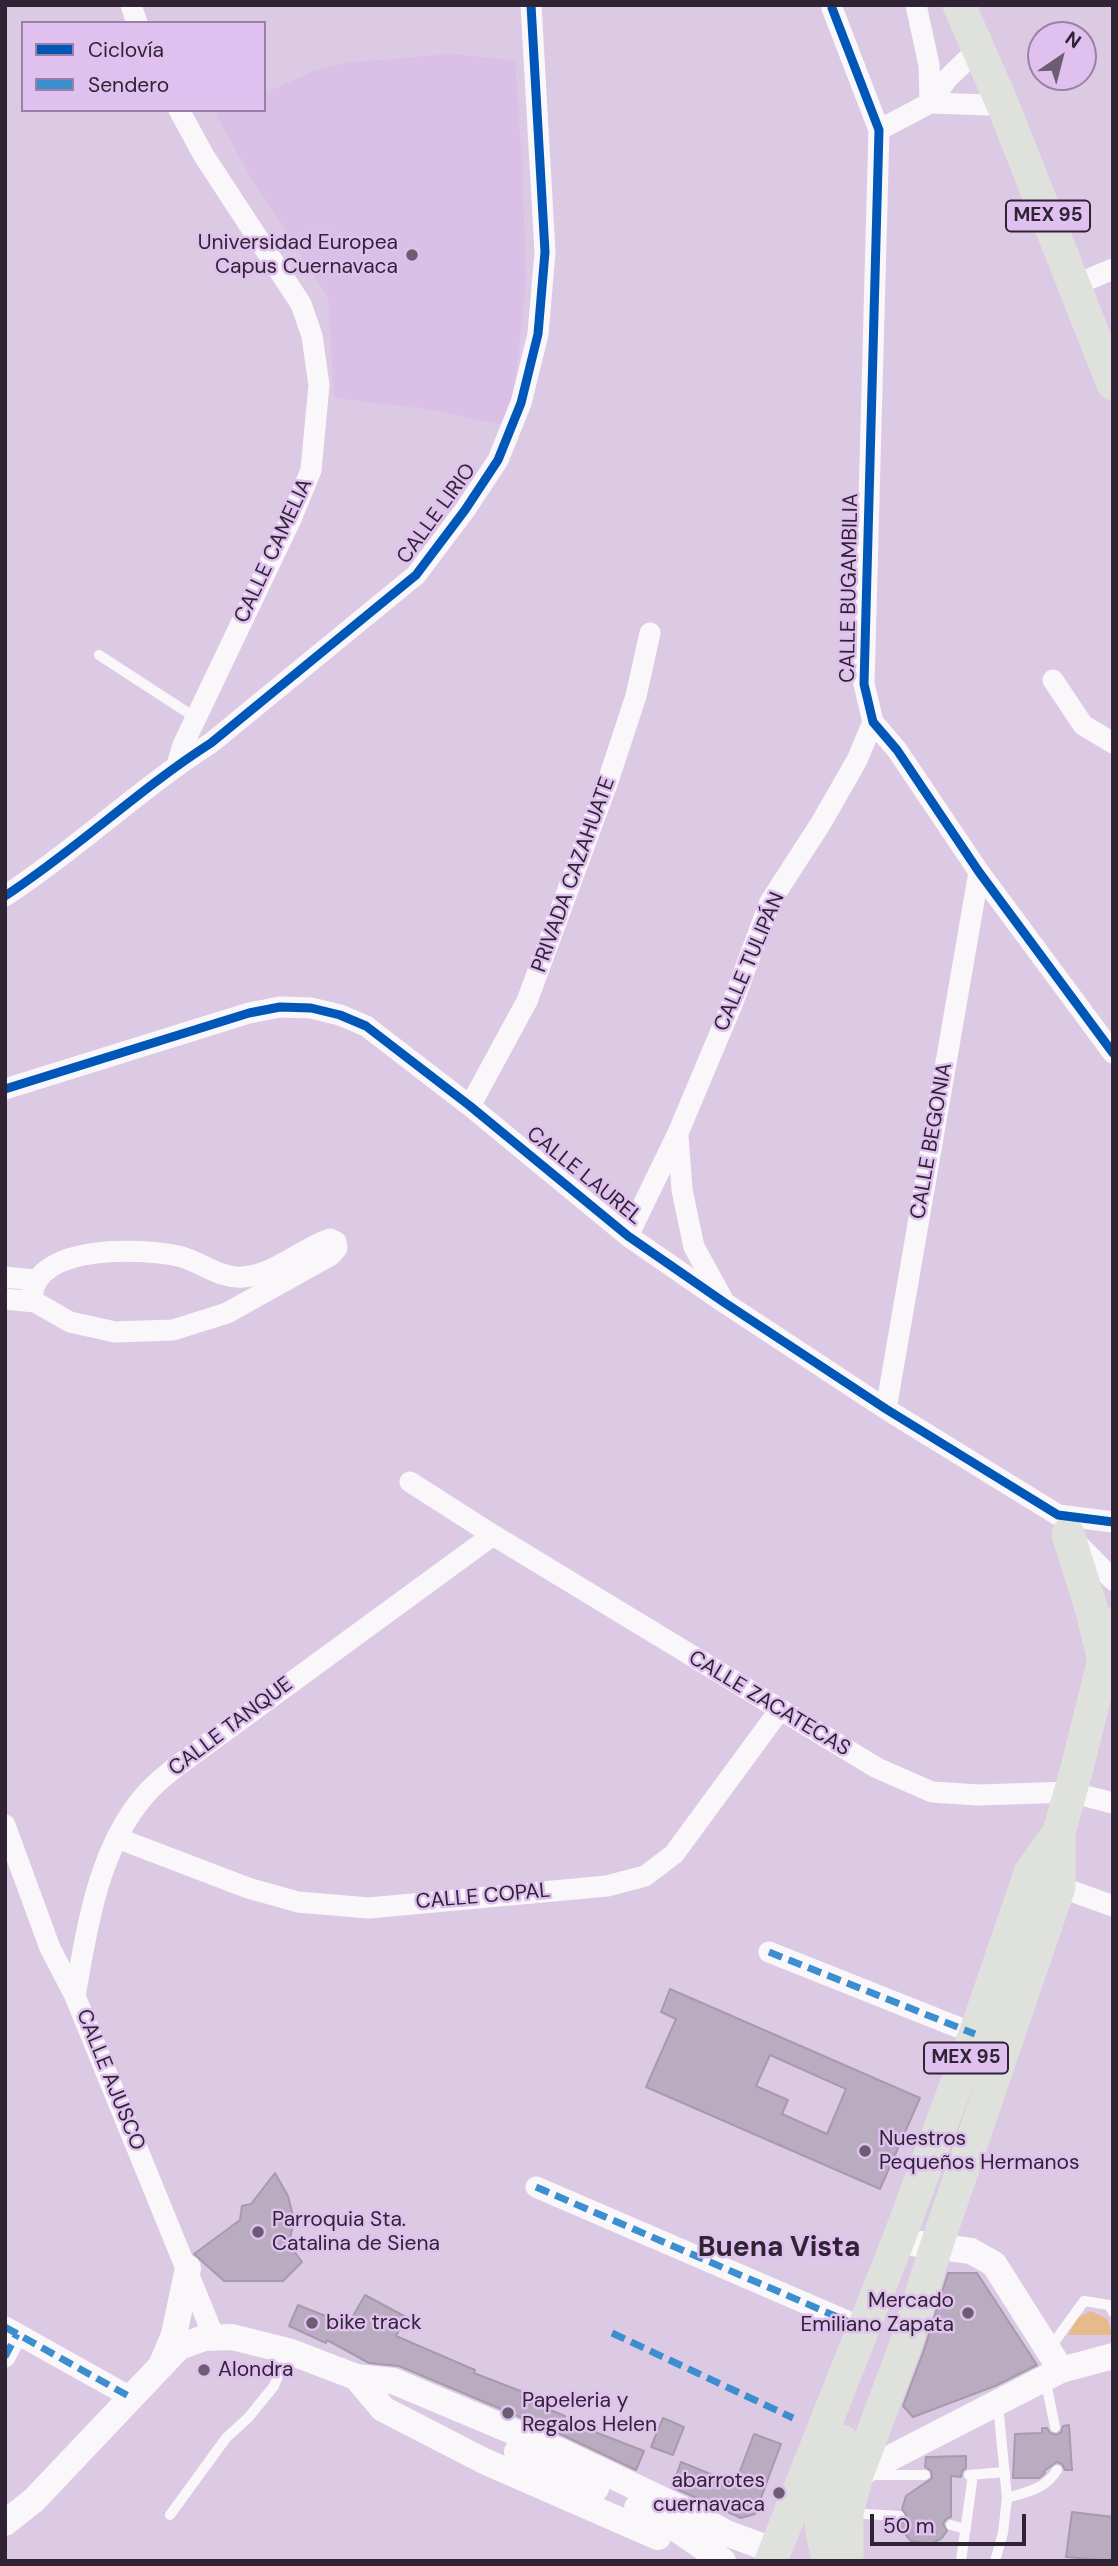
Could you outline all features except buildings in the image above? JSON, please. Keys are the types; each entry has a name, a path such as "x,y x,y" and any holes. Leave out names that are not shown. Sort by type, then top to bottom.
{"main road":[{"name":"MEX 95","path":"959,5 1002,103 1113,384"},
{"path":"1063,1525 1108,1663"},
{"name":"MEX 95","path":"848,2548 857,2476 906,2344 936,2247 1108,1663 1113,1623"},
{"name":"MEX 95","path":"776,2558 821,2433 898,2241 975,2034 1044,1880"},
{"path":"848,2548 820,2529 820,2511 826,2485 915,2250 1044,1880"},
{"path":"821,2433 824,2453 830,2462 845,2474 857,2476"},
{"path":"776,2558 825,2540 848,2548"}],"street":[{"name":"CALLE LIRIO","path":"5,896 62,856 177,765 211,743 416,575 465,510 498,460 522,403 538,334 545,251 531,5"},
{"path":"916,5 929,65 930,103"},
{"path":"832,8 878,130 930,103 947,79 977,50"},
{"path":"930,103 1002,103"},
{"name":"CALLE CAMELIA","path":"177,765 183,746 291,519 311,470 319,385 312,336 301,304 204,156 180,112"},
{"name":"CALLE BUGAMBILIA","path":"878,130 864,684 873,722 897,750 979,872 1113,1053"},
{"path":"1075,285 1113,269"},
{"name":"PRIVADA CAZAHUATE","path":"470,1106 527,1001 612,769 636,696 650,632"},
{"path":"1053,680 1083,725 1113,743"},
{"name":"CALLE TULIPÁN","path":"628,1236 678,1133 731,1007 771,902 857,760 873,722"},
{"name":"CALLE BEGONIA","path":"886,1409 979,872"},
{"name":"CALLE LAUREL","path":"5,1090 249,1013 280,1007 311,1008 340,1015 366,1026 470,1106 628,1236 725,1303 1063,1525 1113,1580"},
{"name":"CALLE TULIPÁN","path":"678,1133 682,1190 694,1247 725,1303"},
{"path":"5,1299 35,1302 70,1322 115,1332 173,1330 227,1313 331,1255 337,1248 336,1242 330,1239 320,1242 261,1273 243,1277 223,1276"},
{"path":"5,1278 35,1280 67,1260 111,1250 179,1256 199,1262 223,1276 233,1287 234,1297 227,1313"},
{"path":"35,1280 32,1296 35,1302"},
{"name":"CALLE ZACATECAS","path":"410,1482 492,1535 877,1768 932,1792 978,1795 1070,1792 1113,1803"},
{"name":"CALLE LAUREL","path":"1063,1525 1113,1522"},
{"name":"CALLE TANQUE","path":"75,1996 85,1937 97,1890 117,1838 144,1795 177,1766 492,1535"},
{"name":"CALLE COPAL","path":"117,1838 248,1888 298,1902 369,1908 607,1886 645,1876 674,1854 779,1710"},
{"name":"CALLE AJUSCO","path":"5,1825 50,1948 75,1996 215,2337"},
{"path":"1044,1880 1113,1906"},
{"path":"769,1952 975,2034"},
{"path":"536,2187 863,2328"},
{"path":"898,2241 971,2251 994,2264 1052,2366"},
{"path":"162,2364 174,2335 188,2268"},
{"path":"5,2357 11,2331 132,2398"},
{"path":"6,2523 34,2500 179,2347 193,2341 232,2337 288,2351 401,2398 665,2521 723,2561"},
{"path":"857,2476 998,2403 1052,2366 1113,2356"},
{"path":"356,2378 393,2381 562,2452 684,2510 776,2558"},
{"path":"356,2378 383,2409 484,2461 640,2528 696,2561"}],"lane":[{"path":"99,655 196,718"},
{"path":"1055,2427 1052,2366 1084,2301 1109,2305 1113,2312"},
{"path":"170,2515 226,2438 248,2418 274,2386 288,2351"},
{"path":"995,2561 1003,2533 1007,2498 998,2403"},
{"path":"1007,2498 1042,2487 1051,2480 1057,2470"},
{"path":"961,2561 970,2475 1005,2472"},
{"path":"857,2476 925,2475"},
{"path":"848,2548 899,2516"},
{"path":"951,2525 966,2529"}],"shaded area":[{"name":"Universidad Europea Capus Cuernavaca","path":"450,54 515,60 526,280 511,427 427,409 334,398 328,297 249,175 216,114 266,112 266,92 315,71 343,63"},
{"path":"1091,2311 1107,2319 1113,2335 1068,2335 1077,2318"}],"marked path":[{"path":"769,1952 975,2034"},
{"path":"536,2187 863,2328"},
{"path":"5,2327 132,2398"},
{"path":"612,2333 793,2418"},
{"path":"5,2357 17,2334"}],"cycle path":[{"path":"5,896 211,743 416,575 465,510 498,460 521,403 538,334 545,252 531,5"},
{"path":"832,8 879,130 864,684 873,722 897,750 979,872 1113,1053"},
{"path":"5,1089 249,1013 280,1007 311,1008 340,1015 366,1026 470,1106 628,1236 886,1409 1058,1515 1113,1522"}],"place":[{"name":"Universidad Europea Capus Cuernavaca","path":"412,255"},
{"name":"Nuestros Pequeños Hermanos","path":"865,2151"},
{"name":"Parroquia Sta. Catalina de Siena","path":"258,2232"},
{"name":"Mercado Emiliano Zapata","path":"968,2313"},
{"name":"bike track","path":"312,2323"},
{"name":"Alondra","path":"204,2370"},
{"name":"Papeleria y Regalos Helen","path":"508,2413"},
{"name":"abarrotes cuernavaca","path":"779,2493"}],"district":[{"name":"Buena Vista","path":"779,2249"}]}
